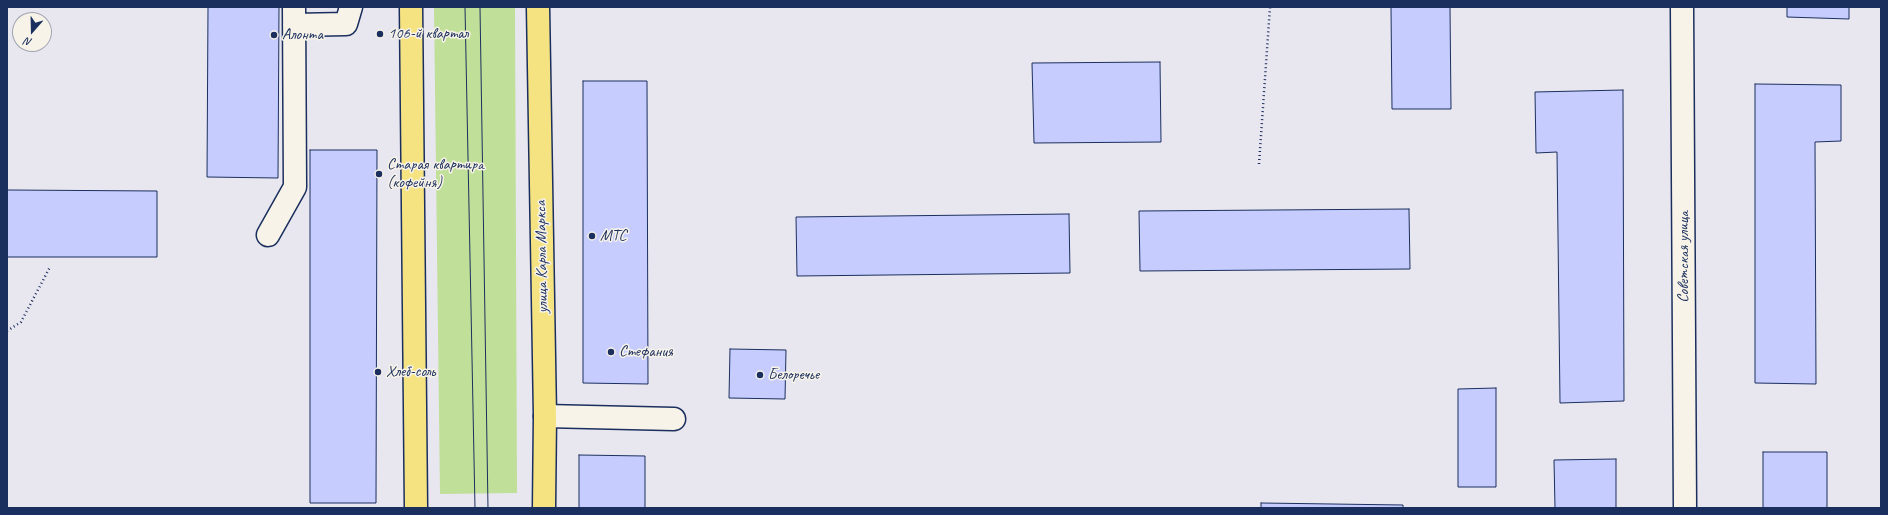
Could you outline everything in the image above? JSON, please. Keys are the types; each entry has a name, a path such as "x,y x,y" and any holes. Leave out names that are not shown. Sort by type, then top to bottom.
{"main road":[{"path":"411,7 416,508"},
{"name":"улица Карла Маркса","path":"538,7 545,416 544,508"}],"street":[{"path":"268,235 295,187 294,16 346,24 351,7"},
{"name":"Советская улица","path":"1682,7 1685,508"},
{"path":"545,416 674,419"}],"path":[{"path":"1259,164 1270,7"},
{"path":"7,331 21,322 50,267"}],"green space":[{"path":"434,7 515,7 517,493 440,494"}],"building":[{"path":"208,7 279,7 278,178 207,177"},
{"path":"1391,7 1450,7 1451,109 1392,109"},
{"path":"1787,7 1849,7 1849,19 1787,17"},
{"path":"1160,62 1161,142 1034,143 1032,63"},
{"path":"583,81 647,81 648,384 583,383"},
{"path":"1755,84 1841,85 1841,141 1815,142 1816,384 1755,383"},
{"path":"1623,90 1624,401 1560,403 1557,152 1536,153 1535,92"},
{"path":"310,150 377,150 376,503 310,503"},
{"path":"7,190 157,191 157,257 7,257"},
{"path":"1409,209 1410,269 1140,271 1139,211"},
{"path":"1069,214 1070,273 797,276 796,217"},
{"path":"730,349 786,350 785,399 729,398"},
{"path":"1496,388 1496,487 1458,487 1458,389"},
{"path":"1763,452 1827,452 1827,508 1763,508"},
{"path":"579,455 645,456 645,508 579,508"},
{"path":"1616,459 1616,508 1555,508 1554,460"},
{"path":"1261,503 1403,505 1403,508 1261,508"}],"tram line":[{"path":"465,7 475,508"},
{"path":"480,7 488,508"}],"place":[{"name":"106-й квартал","path":"380,34"},
{"name":"Алонта","path":"274,35"},
{"name":"Старая квартира (кофейня)","path":"379,174"},
{"name":"МТС","path":"592,236"},
{"name":"Стефания","path":"611,352"},
{"name":"Хлеб-соль","path":"378,372"},
{"name":"Белоречье","path":"760,375"}]}
